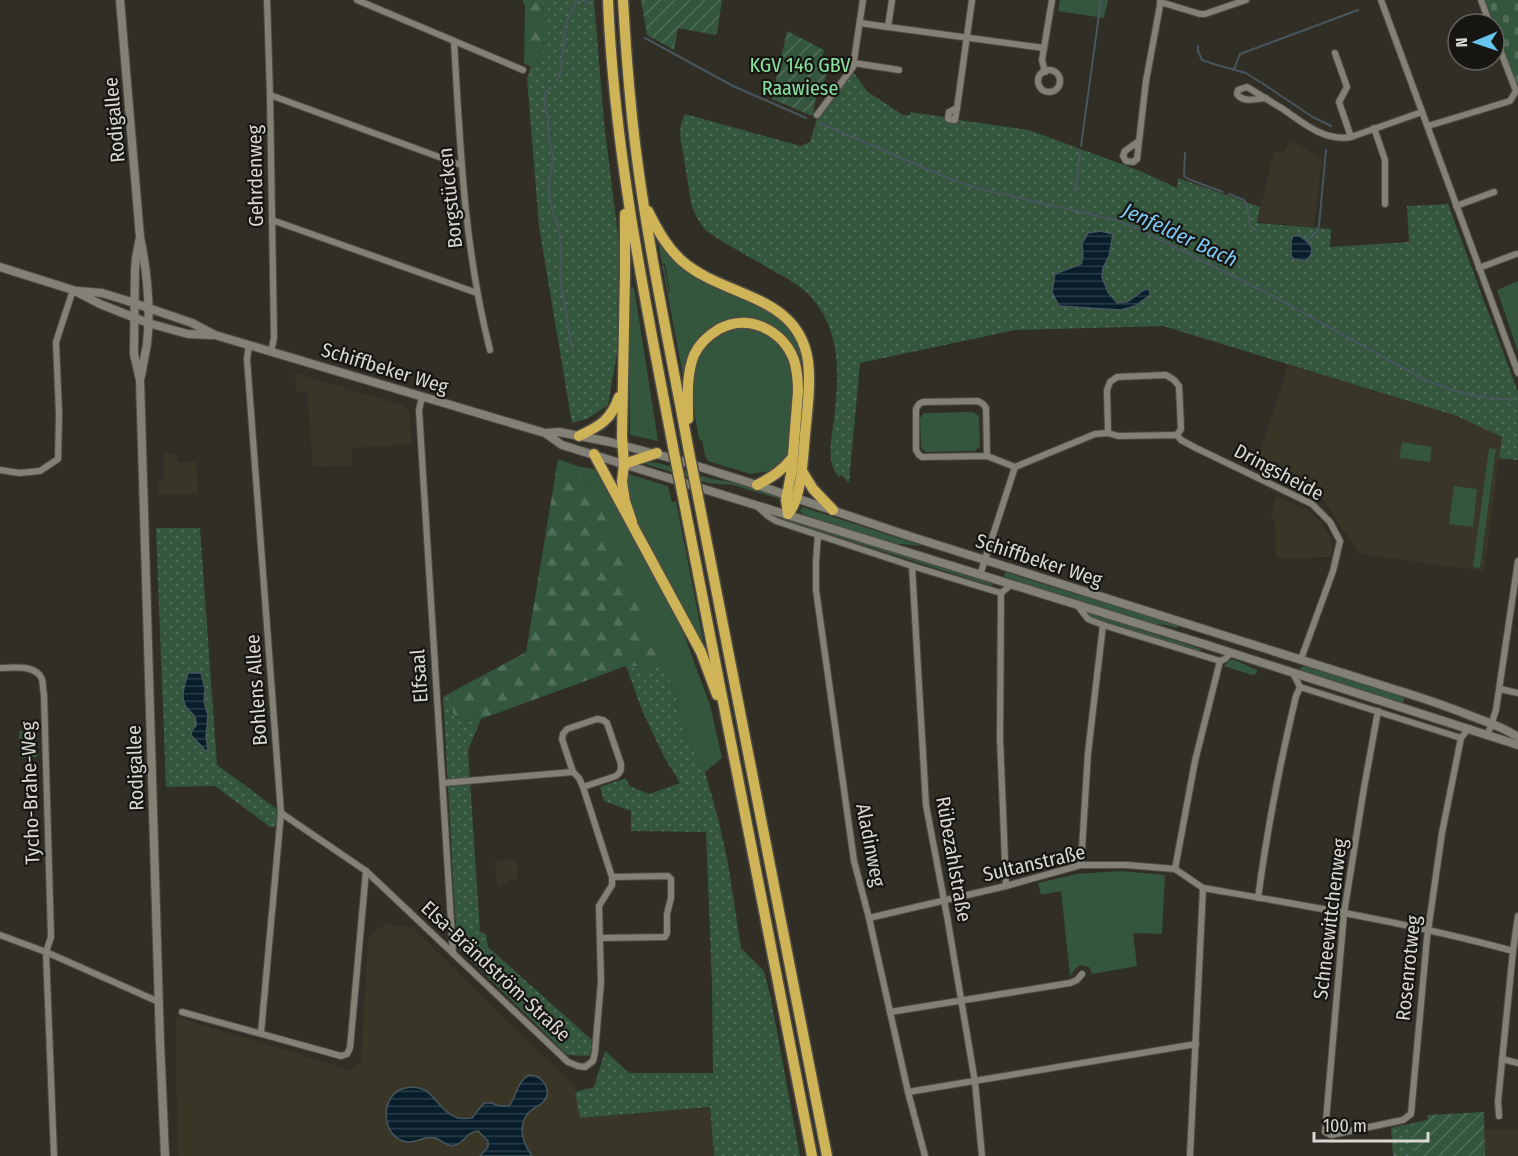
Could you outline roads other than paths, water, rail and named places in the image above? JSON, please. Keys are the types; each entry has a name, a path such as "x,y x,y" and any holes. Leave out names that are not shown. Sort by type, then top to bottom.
{"highway":[{"path":"608,0 612,63 624,172 635,244 813,1156"},
{"path":"623,0 631,110 643,203 663,317 827,1156"},
{"path":"624,172 625,273 622,385 624,464 622,482 632,522"},
{"path":"643,203 662,237 681,260 701,274 769,306 791,323 800,336 808,362 809,389 802,471 786,506 788,514"},
{"path":"689,447 688,389 694,355 702,343 718,330 736,323 751,323 766,328 778,336 789,350 798,380 791,496"},
{"path":"579,436 606,420 616,405 622,385"},
{"path":"624,464 657,453"},
{"path":"594,454 700,652 727,720"},
{"path":"757,485 775,476 792,458"},
{"path":"802,471 813,489 833,510"}],"main road":[{"name":"Rodigallee","path":"120,0 140,237 146,272 147,344 140,380"},
{"name":"Rodigallee","path":"140,237 136,258 134,354 140,380 165,1156"},
{"path":"0,267 76,290"},
{"name":"Schiffbeker Weg","path":"76,290 102,293 135,303 192,323 215,335 545,433 562,445 1293,672 1518,745"},
{"name":"Schiffbeker Weg","path":"76,290 100,304 147,323 188,334 215,335"},
{"name":"Schiffbeker Weg","path":"545,433 559,432 657,453 1191,626 1444,705 1518,737"},
{"path":"1174,635 1191,626"},
{"path":"1293,672 1301,659"}],"street":[{"name":"Gehrdenweg","path":"267,0 274,338 271,351"},
{"path":"357,0 523,70"},
{"path":"817,115 850,72 854,63 863,0"},
{"path":"888,27 892,0"},
{"path":"957,108 972,0"},
{"path":"1045,72 1042,60 1052,0"},
{"path":"1139,141 1146,81 1160,1 1200,15 1246,0"},
{"path":"1381,0 1518,373"},
{"path":"860,23 1044,48"},
{"name":"Borgstücken","path":"454,41 461,165 477,293 490,350"},
{"path":"1335,53 1347,87 1339,102 1351,137"},
{"path":"854,63 899,70"},
{"path":"1428,126 1510,101 1516,91 1506,65"},
{"path":"270,95 461,165"},
{"path":"1266,98 1316,131 1339,138 1351,137 1422,112"},
{"path":"1374,128 1385,160 1385,204"},
{"path":"1456,206 1494,192"},
{"path":"272,220 477,293"},
{"path":"1479,268 1516,254"},
{"path":"0,470 19,473 40,471 58,459 56,342 76,290"},
{"name":"Bohlens Allee","path":"249,345 247,359 281,813 261,1033"},
{"path":"987,456 986,408 983,404 978,401 919,404 916,409 916,450 922,457 987,456 1015,468 1095,434 1177,435 1180,429 1179,386 1166,375 1117,376 1110,382 1107,390 1108,433"},
{"name":"Elfsaal","path":"422,397 419,410 453,953"},
{"name":"Dringsheide","path":"1177,435 1181,440 1196,448 1312,504 1330,522 1340,542 1333,571 1301,659"},
{"path":"981,575 1015,468"},
{"name":"Schiffbeker Weg","path":"755,504 776,521 912,566 1001,593 1012,585"},
{"name":"Aladinweg","path":"818,535 816,590 854,861 925,1156"},
{"path":"1488,734 1500,689 1518,561"},
{"name":"Rübezahlstraße","path":"912,566 926,805 975,1082 982,1156"},
{"path":"1001,593 1000,738 1006,886"},
{"name":"Schiffbeker Weg","path":"1077,605 1088,619 1103,625 1220,661"},
{"path":"1081,865 1088,753 1103,625"},
{"path":"1175,869 1195,761 1220,661 1225,660 1231,653"},
{"name":"Tycho-Brahe-Weg","path":"0,668 25,668 36,671 42,678 51,937 46,952"},
{"path":"1293,672 1300,687 1461,738 1469,728"},
{"path":"1258,898 1280,767 1300,687"},
{"path":"1500,689 1518,693"},
{"name":"Schneewittchenweg","path":"1326,1132 1344,914 1378,711"},
{"path":"583,787 616,776 621,770 607,723 603,720 597,719 567,729 562,738 573,772 583,787 612,877 668,876 671,879 671,898 665,937 600,938"},
{"name":"Rosenrotweg","path":"1326,1132 1331,1135 1403,1120 1411,1114 1428,930 1442,833 1461,738"},
{"path":"443,783 573,772"},
{"name":"Elsa-Brändström-Straße","path":"281,813 366,871 568,1062 578,1066 585,1067 593,1061 595,1052 601,982 599,906 612,885 612,877"},
{"name":"Sultanstraße","path":"869,918 1006,886 1081,865 1127,865 1175,869 1203,888"},
{"path":"182,1012 341,1056 347,1054 350,1048 366,871"},
{"path":"1190,1156 1203,888 1428,930 1513,951"},
{"path":"1499,1116 1498,1101 1515,967 1513,951 1518,916"},
{"path":"0,935 46,952 159,1002"},
{"path":"46,952 54,1156"},
{"path":"890,1012 1070,983 1082,974"},
{"path":"908,1092 1196,1044"},
{"path":"1502,1059 1518,1063"}],"water":[{"path":"1100,231 1113,234 1102,277 1108,292 1117,303 1127,302 1144,290 1149,289 1150,295 1135,306 1121,310 1059,306 1052,292 1055,274 1081,264 1082,243 1088,233"},
{"path":"1298,235 1311,246 1311,254 1305,261 1294,259 1291,256 1291,241 1293,236"},
{"path":"188,673 201,673 205,689 204,702 208,715 206,736 208,750 206,751 191,735 196,726 196,719 183,700"},
{"path":"529,1075 542,1080 547,1088 544,1101 529,1112 523,1123 524,1140 532,1156 480,1156 488,1147 488,1141 478,1131 470,1133 460,1143 453,1146 431,1137 408,1142 392,1134 388,1126 386,1116 390,1099 396,1092 405,1088 423,1089 450,1114 460,1118 472,1118 486,1103 509,1106 522,1081"}],"waterway":[{"path":"558,79 566,23 577,0"},
{"name":"Jenfelder Bach","path":"581,0 588,3"},
{"path":"1081,146 1101,0"},
{"path":"1234,69 1240,54 1358,10"},
{"name":"Jenfelder Bach","path":"645,38 733,86 806,118"},
{"path":"1198,46 1202,60 1246,73 1260,82"},
{"path":"1262,83 1311,116 1331,126"},
{"path":"551,87 545,93 548,137 553,157 548,189 559,230 560,280 572,349"},
{"name":"Jenfelder Bach","path":"819,123 955,181 984,190 1116,220 1141,230 1269,294 1425,380 1452,390 1482,397 1515,400"},
{"path":"1307,241 1317,231 1319,225 1326,150"},
{"path":"1075,191 1080,153"},
{"path":"1185,153 1184,176 1223,192"},
{"path":"1229,194 1244,200 1250,226 1256,230"}],"park label":[{"name":"KGV 146 GBV Raawiese","path":"800,76"}]}
